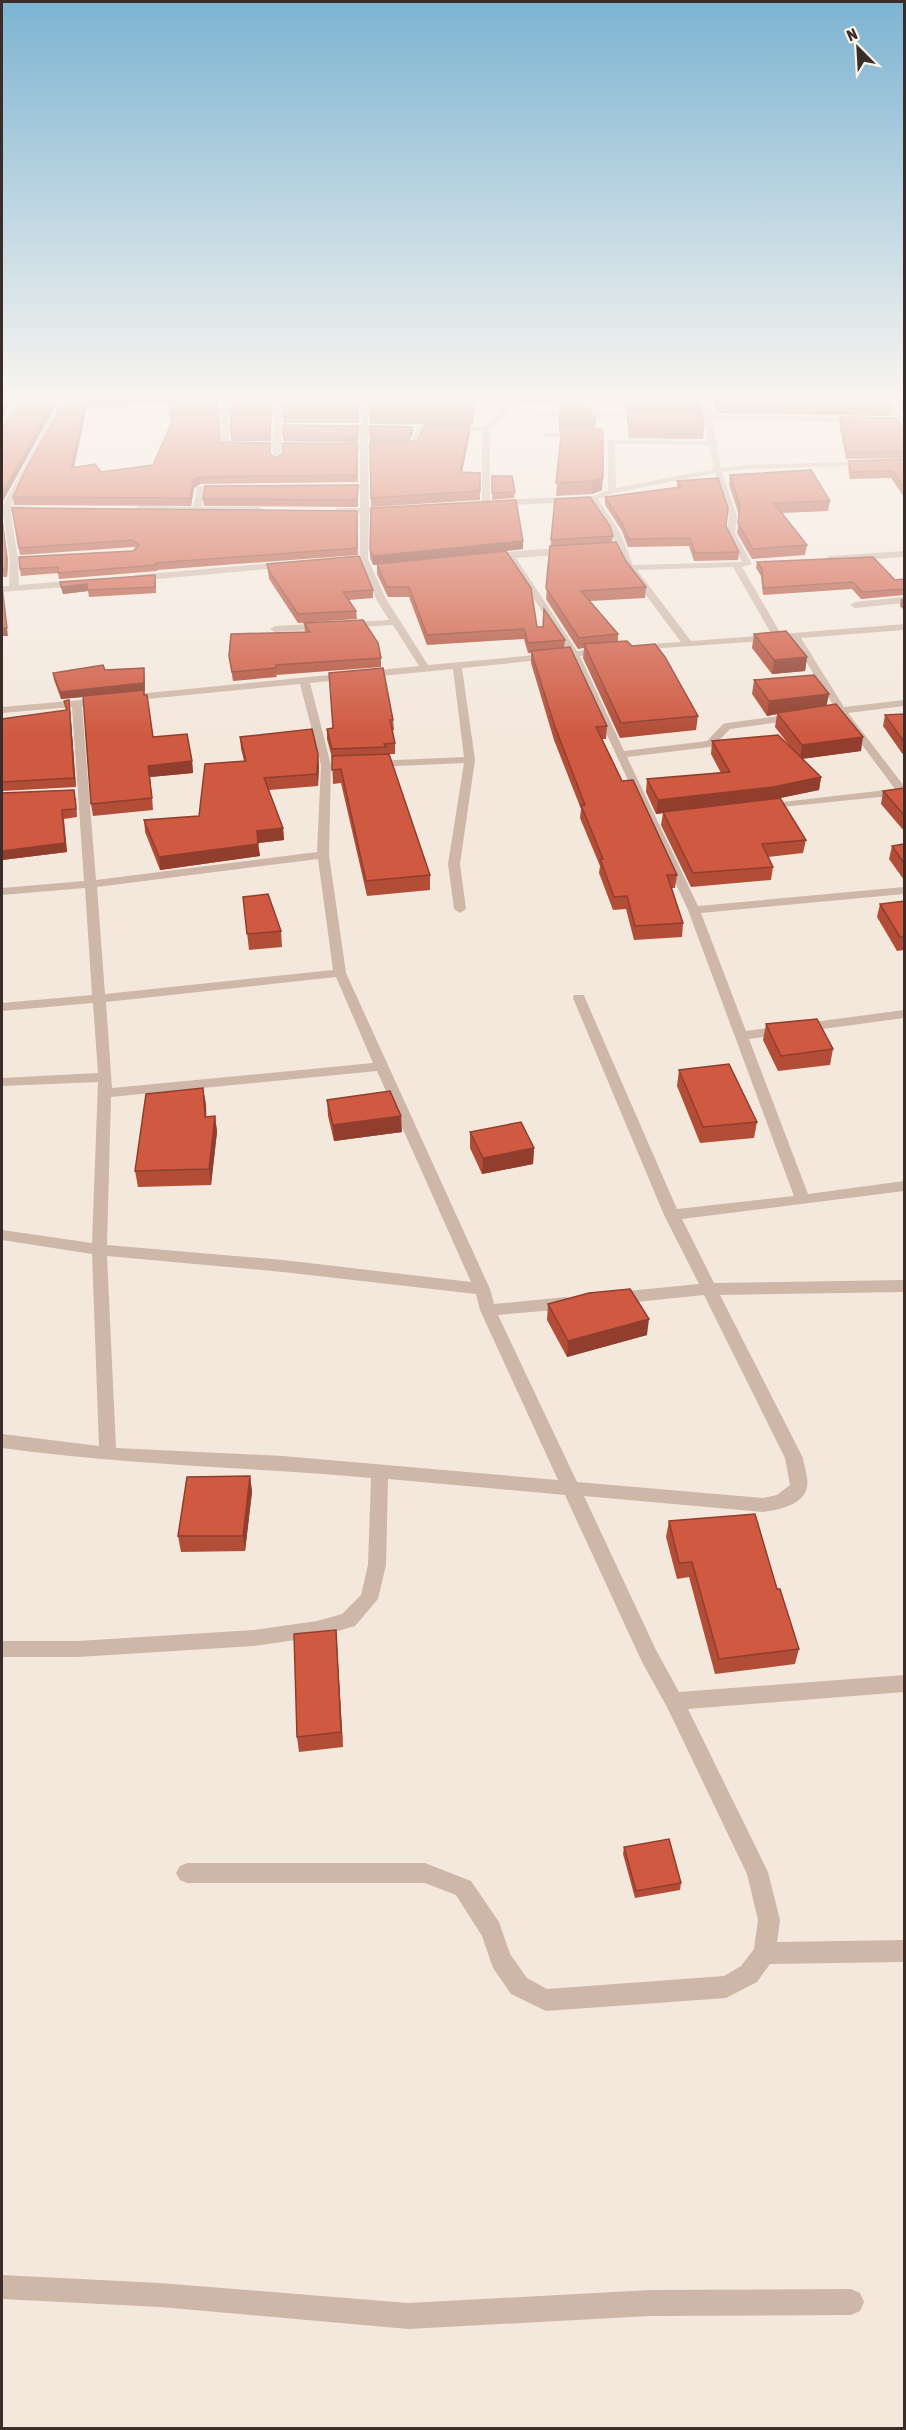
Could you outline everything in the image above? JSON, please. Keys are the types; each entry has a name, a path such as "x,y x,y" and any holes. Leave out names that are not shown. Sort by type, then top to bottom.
{"street":[{"path":"4,509 14,560 14,588"},
{"path":"224,509 264,510"},
{"path":"332,511 366,512 397,509"},
{"path":"601,509 616,532 630,568 688,644"},
{"path":"731,509 733,516 731,533 748,564"},
{"path":"366,512 364,559 381,599 426,670"},
{"path":"587,549 620,547"},
{"path":"475,559 576,550"},
{"path":"815,560 904,554"},
{"path":"510,555 574,654 620,755 657,820 694,910 803,1200"},
{"path":"329,562 364,559"},
{"path":"14,560 26,560"},
{"path":"630,568 760,564"},
{"path":"131,578 294,565"},
{"path":"736,565 778,637"},
{"path":"369,570 381,569"},
{"path":"2,589 84,582"},
{"path":"855,605 904,600"},
{"path":"275,629 396,622"},
{"path":"631,649 904,627"},
{"path":"795,636 841,710 904,791"},
{"path":"2,710 620,650"},
{"path":"457,665 470,760 454,864 460,909"},
{"path":"188,1873 425,1873 463,1888 491,1930 501,1960 519,1986 546,2000 726,1987 748,1974 764,1953 769,1920 757,1872 674,1701 649,1656 488,1310 482,1289 340,973 323,855 332,765 304,681"},
{"path":"77,703 76,792 91,884 105,1077 99,1250 108,1454"},
{"path":"620,755 710,744 727,726 904,703"},
{"path":"359,764 470,760"},
{"path":"754,808 904,791"},
{"path":"2,892 91,884 323,855"},
{"path":"694,910 904,890"},
{"path":"2,1007 100,1000 223,984 340,973"},
{"path":"2,1441 108,1454 283,1463 763,1505 781,1502 793,1495 799,1486 794,1458 672,1215 579,998"},
{"path":"740,1036 904,1014"},
{"path":"104,1093 382,1065"},
{"path":"2,1082 105,1077"},
{"path":"672,1215 904,1186"},
{"path":"2,1235 99,1250 283,1266 482,1289"},
{"path":"606,1299 711,1289 904,1286"},
{"path":"488,1310 582,1301"},
{"path":"2,1649 78,1649 254,1638 317,1629 348,1620 369,1599 377,1565 380,1472"},
{"path":"674,1701 904,1683"},
{"path":"764,1953 904,1951"},
{"path":"2,2288 160,2295 408,2316 650,2303 851,2302"}],"building":[{"path":"12,509 357,511 357,548 58,573 58,567 20,569 19,557 133,551 139,545 133,540 19,548"},
{"path":"371,509 518,509 523,541 373,556 370,550"},
{"path":"554,509 599,509 610,526 613,536 551,540"},
{"path":"613,509 728,509 726,526 739,552 695,553 690,538 629,539"},
{"path":"740,509 779,509 807,545 753,549 738,523"},
{"path":"2,519 6,569 2,570"},
{"path":"616,542 626,561 646,587 581,591 618,634 579,638 546,588 550,546"},
{"path":"506,551 531,588 537,627 543,627 544,609 565,640 528,643 524,629 427,635 409,587 387,587 377,564"},
{"path":"359,556 373,590 343,592 356,611 298,614 269,571 267,564"},
{"path":"873,557 895,580 904,579 904,589 862,592 853,582 763,588 762,569 757,562"},
{"path":"155,575 155,587 88,590 87,584 61,587 60,582"},
{"path":"2,586 7,628 2,628"},
{"path":"363,620 378,643 381,658 276,665 276,668 232,672 229,656 231,634 310,632 304,623"},
{"path":"786,631 807,657 774,660 754,634"},
{"path":"627,641 632,646 655,644 665,657 698,716 621,723 584,644"},
{"path":"570,647 607,726 596,727 622,781 633,780 677,875 667,875 683,923 635,926 627,896 614,897 600,859 603,859 581,805 585,805 555,727 531,651"},
{"path":"103,665 105,670 144,668 144,683 60,692 53,673"},
{"path":"383,668 395,743 384,744 386,747 332,749 327,729 333,728 329,673"},
{"path":"814,675 829,694 769,701 754,680"},
{"path":"144,690 144,695 147,695 153,737 187,734 192,761 148,766 152,798 91,804 83,696"},
{"path":"69,700 74,778 2,782 2,719 67,710 64,701"},
{"path":"836,704 863,737 802,745 777,713"},
{"path":"904,714 904,742 885,715"},
{"path":"312,729 318,754 317,774 264,778 283,828 257,831 258,844 159,857 144,820 199,816 205,764 246,761 240,737"},
{"path":"778,735 821,777 773,787 658,800 647,779 730,772 712,741"},
{"path":"389,754 430,875 366,881 341,769 332,770 332,756"},
{"path":"904,788 904,815 883,791"},
{"path":"74,790 76,809 62,810 65,843 2,851 2,793"},
{"path":"780,798 806,840 762,844 773,867 693,873 663,812"},
{"path":"904,844 904,863 892,846"},
{"path":"268,894 281,931 247,934 243,897"},
{"path":"904,901 904,937 900,937 880,904"},
{"path":"817,1019 833,1049 781,1056 766,1024"},
{"path":"729,1064 757,1122 703,1127 679,1070"},
{"path":"203,1088 205,1117 215,1116 209,1169 135,1171 146,1094"},
{"path":"390,1091 401,1116 333,1125 327,1100"},
{"path":"521,1122 534,1148 483,1158 470,1132"},
{"path":"630,1289 649,1319 568,1341 548,1304 589,1293"},
{"path":"250,1476 243,1536 178,1536 187,1477"},
{"path":"755,1514 777,1589 780,1589 799,1649 719,1659 692,1562 679,1563 669,1521"},
{"path":"336,1630 341,1732 297,1737 294,1634"},
{"path":"669,1839 681,1883 636,1891 624,1847"}]}
